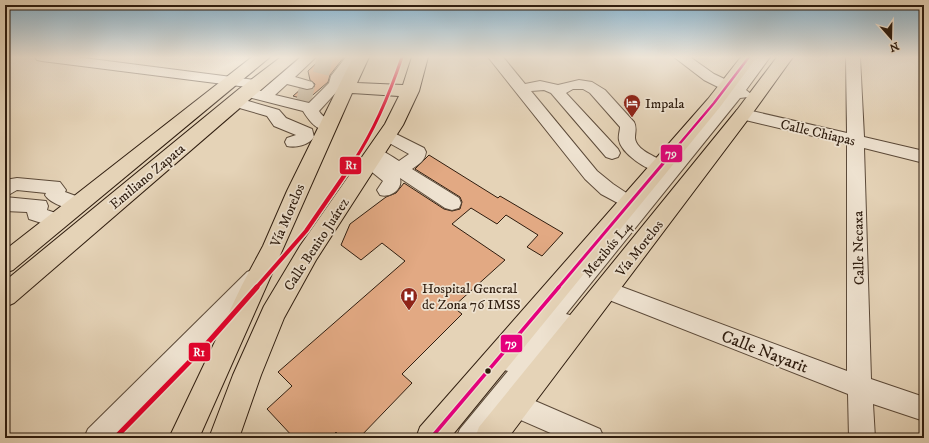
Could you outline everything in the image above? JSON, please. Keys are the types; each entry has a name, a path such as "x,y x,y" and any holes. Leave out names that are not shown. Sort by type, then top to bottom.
{"main road":[{"name":"Emiliano Zapata","path":"5,263 77,204 274,78"},
{"name":"Emiliano Zapata","path":"5,296 275,78"},
{"name":"Calle Benito Juárez","path":"224,438 247,375 272,314 308,253 373,158 400,115 414,78"},
{"name":"Vía Morelos","path":"490,438 606,290 734,101 742,78"},
{"name":"Vía Morelos","path":"431,438 659,166 761,78"},
{"path":"333,79 410,90"},
{"name":"Vía Morelos","path":"184,438 274,247 297,191 327,126 333,79"}],"street":[{"path":"279,78 273,113 280,122 306,133 306,137 293,142"},
{"path":"319,78 333,79"},
{"path":"319,78 333,79"},
{"path":"512,78 590,176 608,190 629,202"},
{"name":"Calle Chiapas","path":"709,78 734,101 857,142 924,158"},
{"name":"Mexibús L4","path":"469,438 734,101 749,78"},
{"name":"Mexibús L4","path":"448,438 755,78"},
{"name":"Calle Necaxa","path":"854,78 857,142 862,438"},
{"path":"327,126 317,120 333,79"},
{"path":"558,91 564,87 580,84 592,87 628,126 627,140 632,150 659,166"},
{"path":"521,89 548,85 558,91 559,94 612,153"},
{"path":"388,135 418,152 417,157 399,169"},
{"path":"373,158 399,169 452,203"},
{"path":"373,158 390,176 392,182 386,190"},
{"path":"5,190 11,185 17,184 54,187 57,190 36,214 56,221"},
{"path":"5,204 46,201 77,204"},
{"path":"97,438 262,270"},
{"name":"Calle Nayarit","path":"606,290 860,387 924,409"},
{"path":"516,405 590,438"}],"building":[{"path":"309,78 329,78 328,82 307,100 293,96 301,89 313,89 315,84"},
{"path":"429,155 498,198 500,196 563,233 542,256 527,247 538,235 506,215 497,224 471,208 452,224 505,260 453,307 462,314 402,374 412,383 359,438 341,438 336,432 330,438 294,438 267,409 292,386 278,372 405,261 382,243 361,260 341,245 350,224 386,197 396,193 404,183 444,209 452,211 460,209 462,202 460,197 415,169"}],"tunnel":[{"path":"298,92 313,95"}],"transit line":[{"name":"R1","path":"115,438 204,347 306,231 364,146 391,90 395,78"},
{"name":"79","path":"431,438 714,103 733,78"}],"place":[{"name":"Impala","path":"632,118"},
{"name":"Hospital General de Zona 76 IMSS","path":"409,311"}]}
